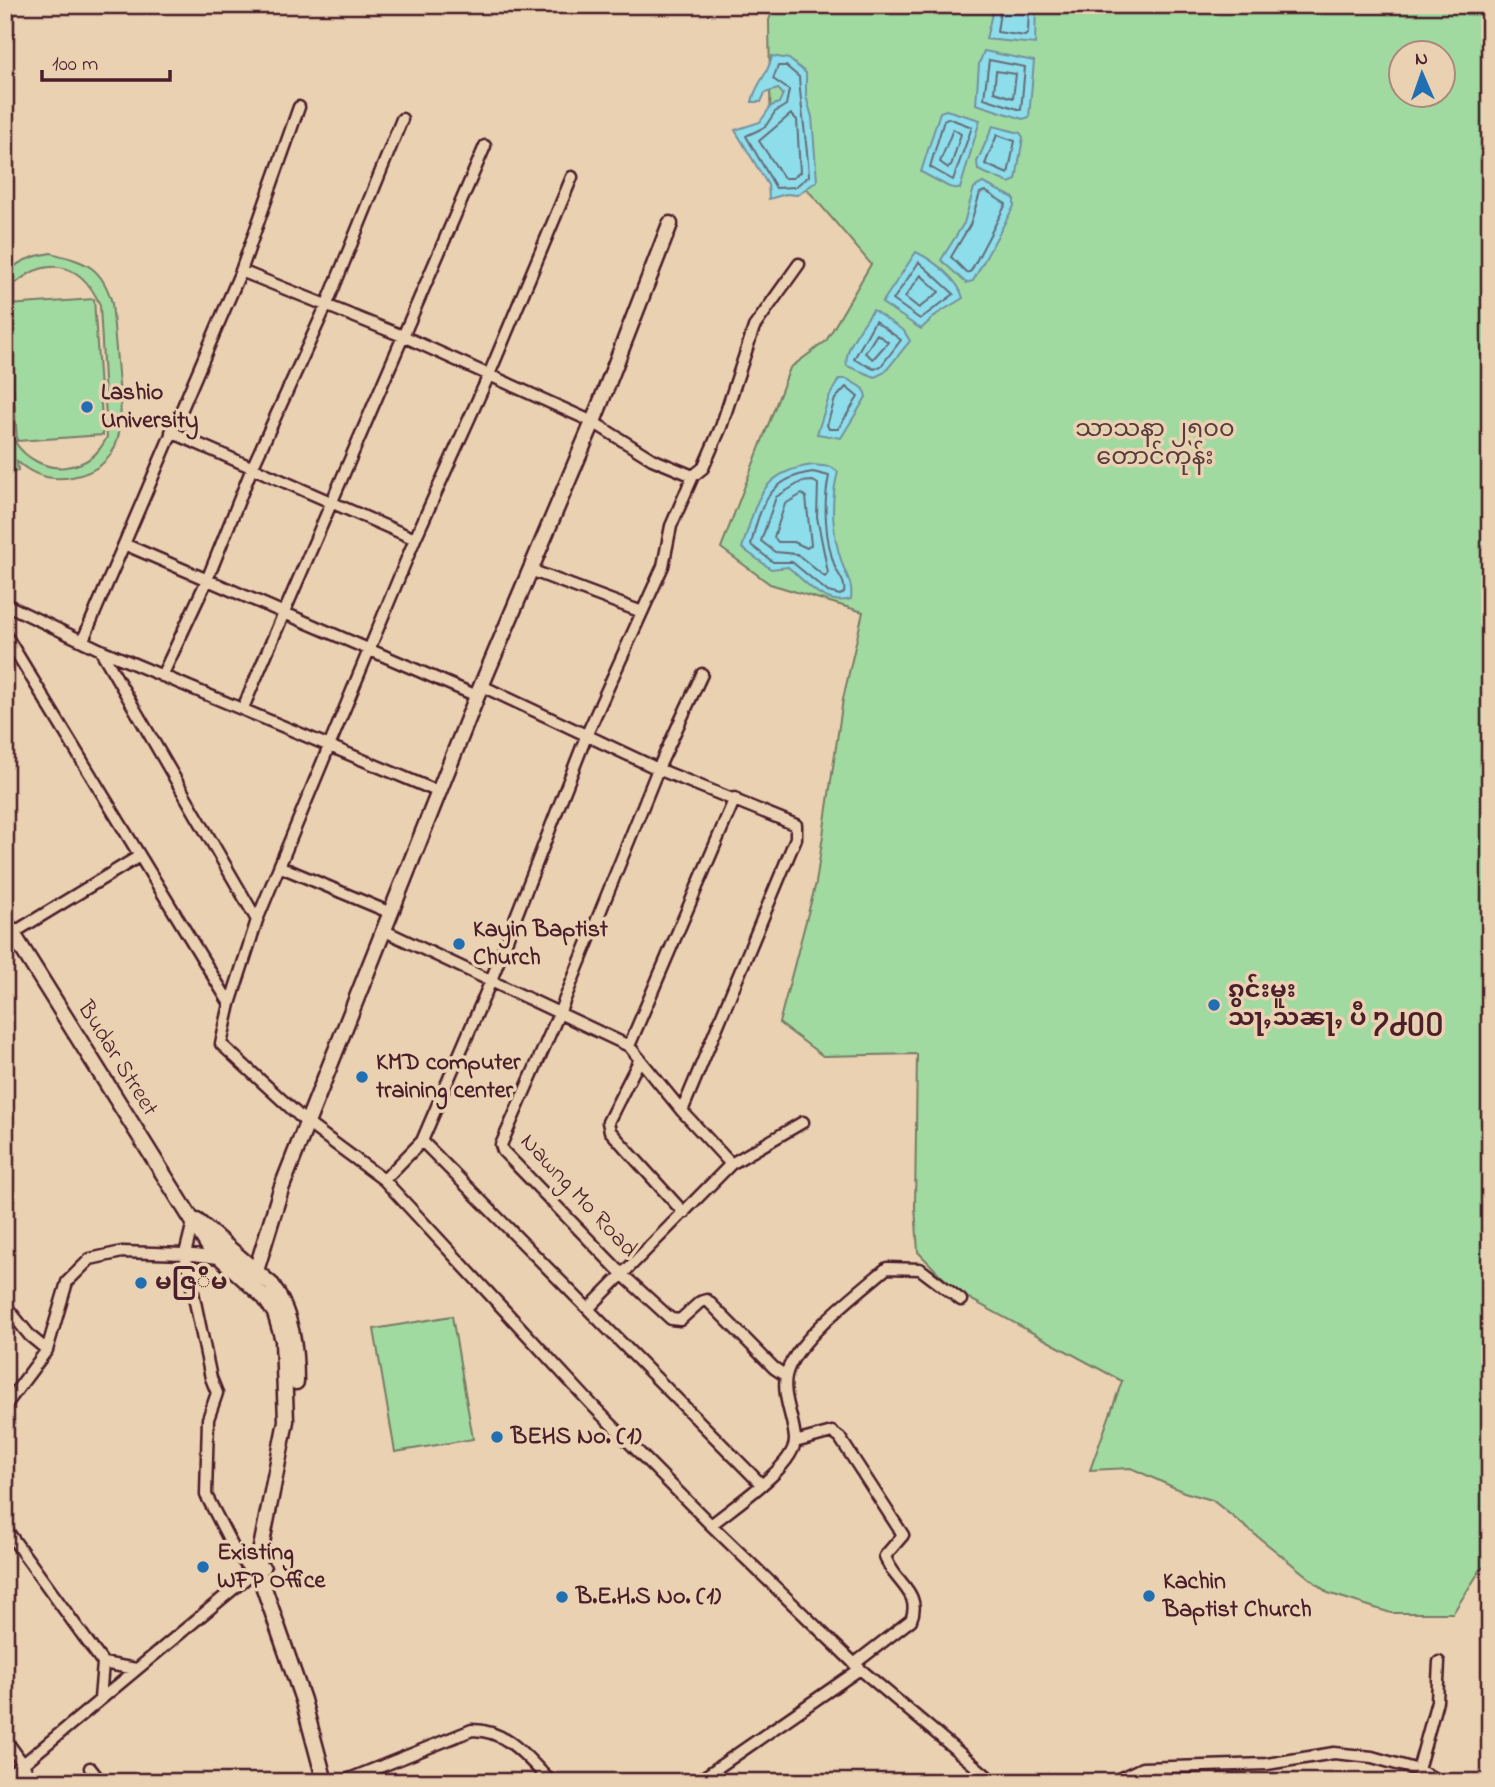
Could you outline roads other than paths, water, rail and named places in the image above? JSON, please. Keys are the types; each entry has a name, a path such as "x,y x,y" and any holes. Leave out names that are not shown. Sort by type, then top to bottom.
{"main road":[{"path":"254,1278 281,1189 307,1123 480,691 533,571 670,224"},
{"name":"Budar Street","path":"9,927 150,1156 193,1218"},
{"path":"193,1218 219,1258 254,1278"},
{"path":"193,1218 254,1278 275,1313 283,1340 286,1421 262,1528 259,1571 303,1700 325,1782"},
{"path":"259,1571 311,1699 333,1782"}],"street":[{"path":"83,640 241,271 299,107"},
{"path":"162,676 208,580 251,468 327,304 402,119"},
{"path":"243,708 485,146"},
{"path":"572,177 488,376 415,539 257,920 230,1004 221,1044 307,1123 384,1180 594,1407 710,1525 857,1667 993,1782"},
{"path":"384,1180 422,1141 491,983 587,734 663,566 671,526 693,476 703,468 721,427 754,327 799,264"},
{"path":"241,271 405,337 593,422 652,459 693,476"},
{"path":"171,432 415,539"},
{"path":"124,544 370,649 587,734 658,769 736,798 796,825 796,838 682,1111"},
{"path":"533,571 642,612"},
{"path":"5,604 101,650 439,792"},
{"path":"5,634 138,857 230,1004"},
{"path":"101,650 257,920"},
{"name":"Nawng Mo Road","path":"702,674 658,769 560,1011 501,1145 503,1151 623,1275 676,1320 700,1302 714,1304 736,1331 786,1376"},
{"path":"629,1046 736,798"},
{"path":"9,927 138,857"},
{"path":"281,867 391,913"},
{"path":"385,931 491,983 560,1011 629,1046 682,1111 732,1164"},
{"path":"639,1061 608,1122 610,1130 684,1213"},
{"path":"588,1309 732,1164 803,1122"},
{"path":"422,1141 761,1484"},
{"path":"5,1777 259,1571 235,1551 206,1495 208,1419 217,1393 211,1378 185,1254 193,1218"},
{"path":"5,1406 47,1350 67,1282 90,1259 122,1252 219,1258"},
{"path":"710,1525 783,1466 795,1442 786,1376 797,1352 835,1312 887,1268 919,1269 961,1300"},
{"path":"5,1305 30,1336 47,1350"},
{"path":"697,1782 857,1667 911,1620 916,1609 914,1599 888,1565 885,1556 901,1541 902,1529 840,1438 832,1432 795,1442"},
{"path":"5,1528 103,1663 100,1699"},
{"path":"1419,1770 1437,1701 1439,1662"},
{"path":"103,1663 136,1669"},
{"path":"342,1782 472,1730 489,1730 508,1739 551,1782"},
{"path":"5,1739 32,1782"},
{"path":"1112,1782 1142,1768 1267,1764 1334,1753 1373,1756 1419,1770 1441,1782"},
{"path":"90,1768 101,1782"}],"water":[{"path":"994,5 1036,5 1035,44 986,39"},
{"path":"984,51 1034,61 1029,117 1023,119 976,104 979,64"},
{"path":"772,56 789,59 806,73 806,96 812,117 817,181 797,195 786,194 769,199 768,185 735,130 760,122 771,106 779,103 783,94 778,89 765,93 761,102 752,102"},
{"path":"946,110 980,120 960,189 949,187 921,172 940,112"},
{"path":"993,126 1020,133 1023,137 1016,180 1009,183 978,170 977,162"},
{"path":"983,183 1014,198 1014,206 973,281 966,283 941,260 964,223 974,188"},
{"path":"916,252 944,271 961,291 963,298 937,314 921,329 882,303"},
{"path":"873,310 904,331 910,341 885,372 875,377 847,366 851,344"},
{"path":"839,379 847,379 864,389 866,397 841,438 817,434 829,397"},
{"path":"813,465 831,467 838,472 833,506 834,529 850,585 851,599 841,601 824,597 788,567 771,569 742,548 762,492 770,482 795,469"}],"place":[{"name":"Lashio University","path":"87,407"},
{"name":"Kayin Baptist Church","path":"459,944"},
{"name":"ၵွင်းမူး သႃႇသၼႃႇ ပီ ႒႕႐႐","path":"1214,1005"},
{"name":"KMD computer training center","path":"362,1077"},
{"name":"မဇြ်ိမ","path":"141,1283"},
{"name":"BEHS No. (1)","path":"497,1437"},
{"name":"Existing WFP Office","path":"203,1567"},
{"name":"Kachin Baptist Church","path":"1149,1596"},
{"name":"B.E.H.S No. (1)","path":"562,1597"}],"park label":[{"name":"သာသနာ ၂၅၀၀ တောင်ကုန်း","path":"1155,444"}]}
